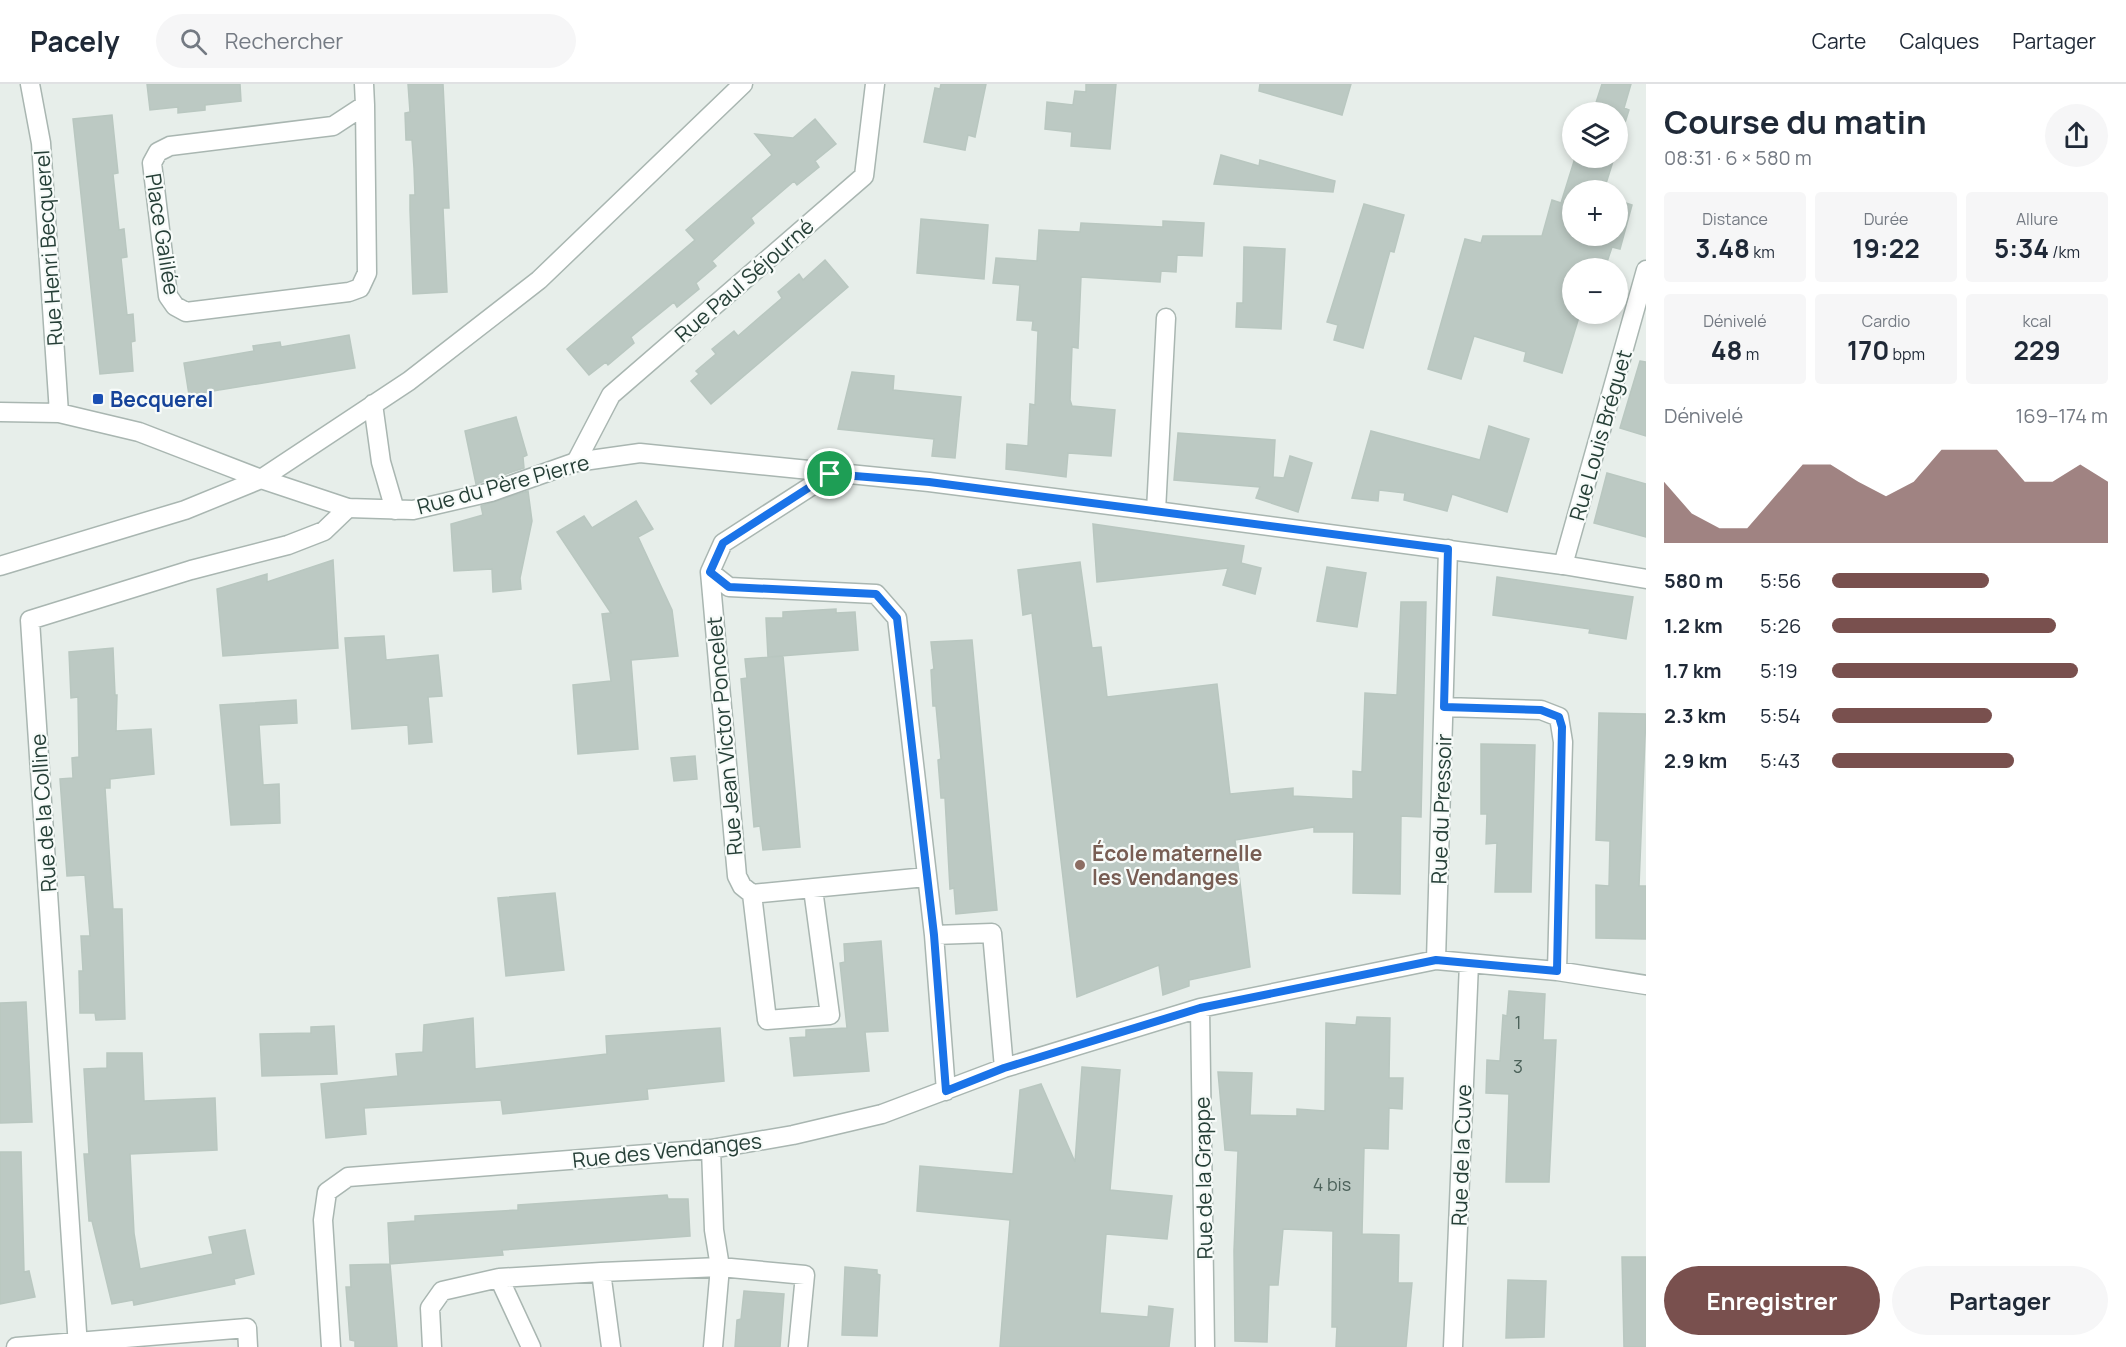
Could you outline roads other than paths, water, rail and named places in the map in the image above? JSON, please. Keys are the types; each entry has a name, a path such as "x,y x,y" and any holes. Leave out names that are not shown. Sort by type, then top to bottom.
{"street":[{"name":"Rue Henri Becquerel","path":"30,84 41,143 59,413"},
{"name":"Place Galilée","path":"364,84 365,105 367,273 360,288 349,292 186,312 175,306 168,296 152,163 158,152 170,146 333,126 365,105"},
{"path":"0,566 185,510 261,479 409,381 539,280 743,84"},
{"name":"Rue Paul Séjourné","path":"576,462 611,395 864,176 874,84"},
{"name":"Rue Louis Bréguet","path":"1563,565 1646,270"},
{"path":"1156,511 1166,318"},
{"name":"Rue du Père Pierre","path":"372,404 381,462 395,510"},
{"name":"Rue du Père Pierre","path":"0,412 59,413 139,432 261,479 348,508 414,510 491,492 576,462 640,453 830,474 929,482 1448,549 1646,579"},
{"path":"830,474 723,543 710,572 729,587 876,594 897,618 934,935 946,1091"},
{"name":"Rue de la Colline","path":"78,1344 30,620 191,570 288,545 324,531 348,508"},
{"name":"Rue du Pressoir","path":"1436,960 1448,549"},
{"name":"Rue Jean Victor Poncelet","path":"710,572 737,876 742,886 752,894 767,1020 830,1015 813,889"},
{"path":"1444,707 1541,710 1559,717 1563,742 1557,971"},
{"path":"752,894 926,877"},
{"path":"934,935 992,933 1004,1068"},
{"name":"Rue des Vendanges","path":"331,1347 323,1220 327,1192 348,1177 711,1149 794,1135 882,1114 1004,1068 1200,1008 1436,960 1557,971 1646,985"},
{"name":"Rue de la Cuve","path":"1453,1347 1469,963"},
{"name":"Rue de la Grappe","path":"1200,1008 1205,1347"},
{"path":"711,1149 714,1230 720,1267 713,1347"},
{"path":"432,1347 430,1308 442,1291 499,1278 720,1267 805,1275 798,1347"},
{"path":"601,1272 611,1347"},
{"path":"499,1278 531,1347"},
{"path":"16,1347 198,1339 247,1328 248,1347"}],"place":[{"name":"Becquerel","path":"98,399"},
{"name":"École maternelle les Vendanges","path":"1080,865"}]}
